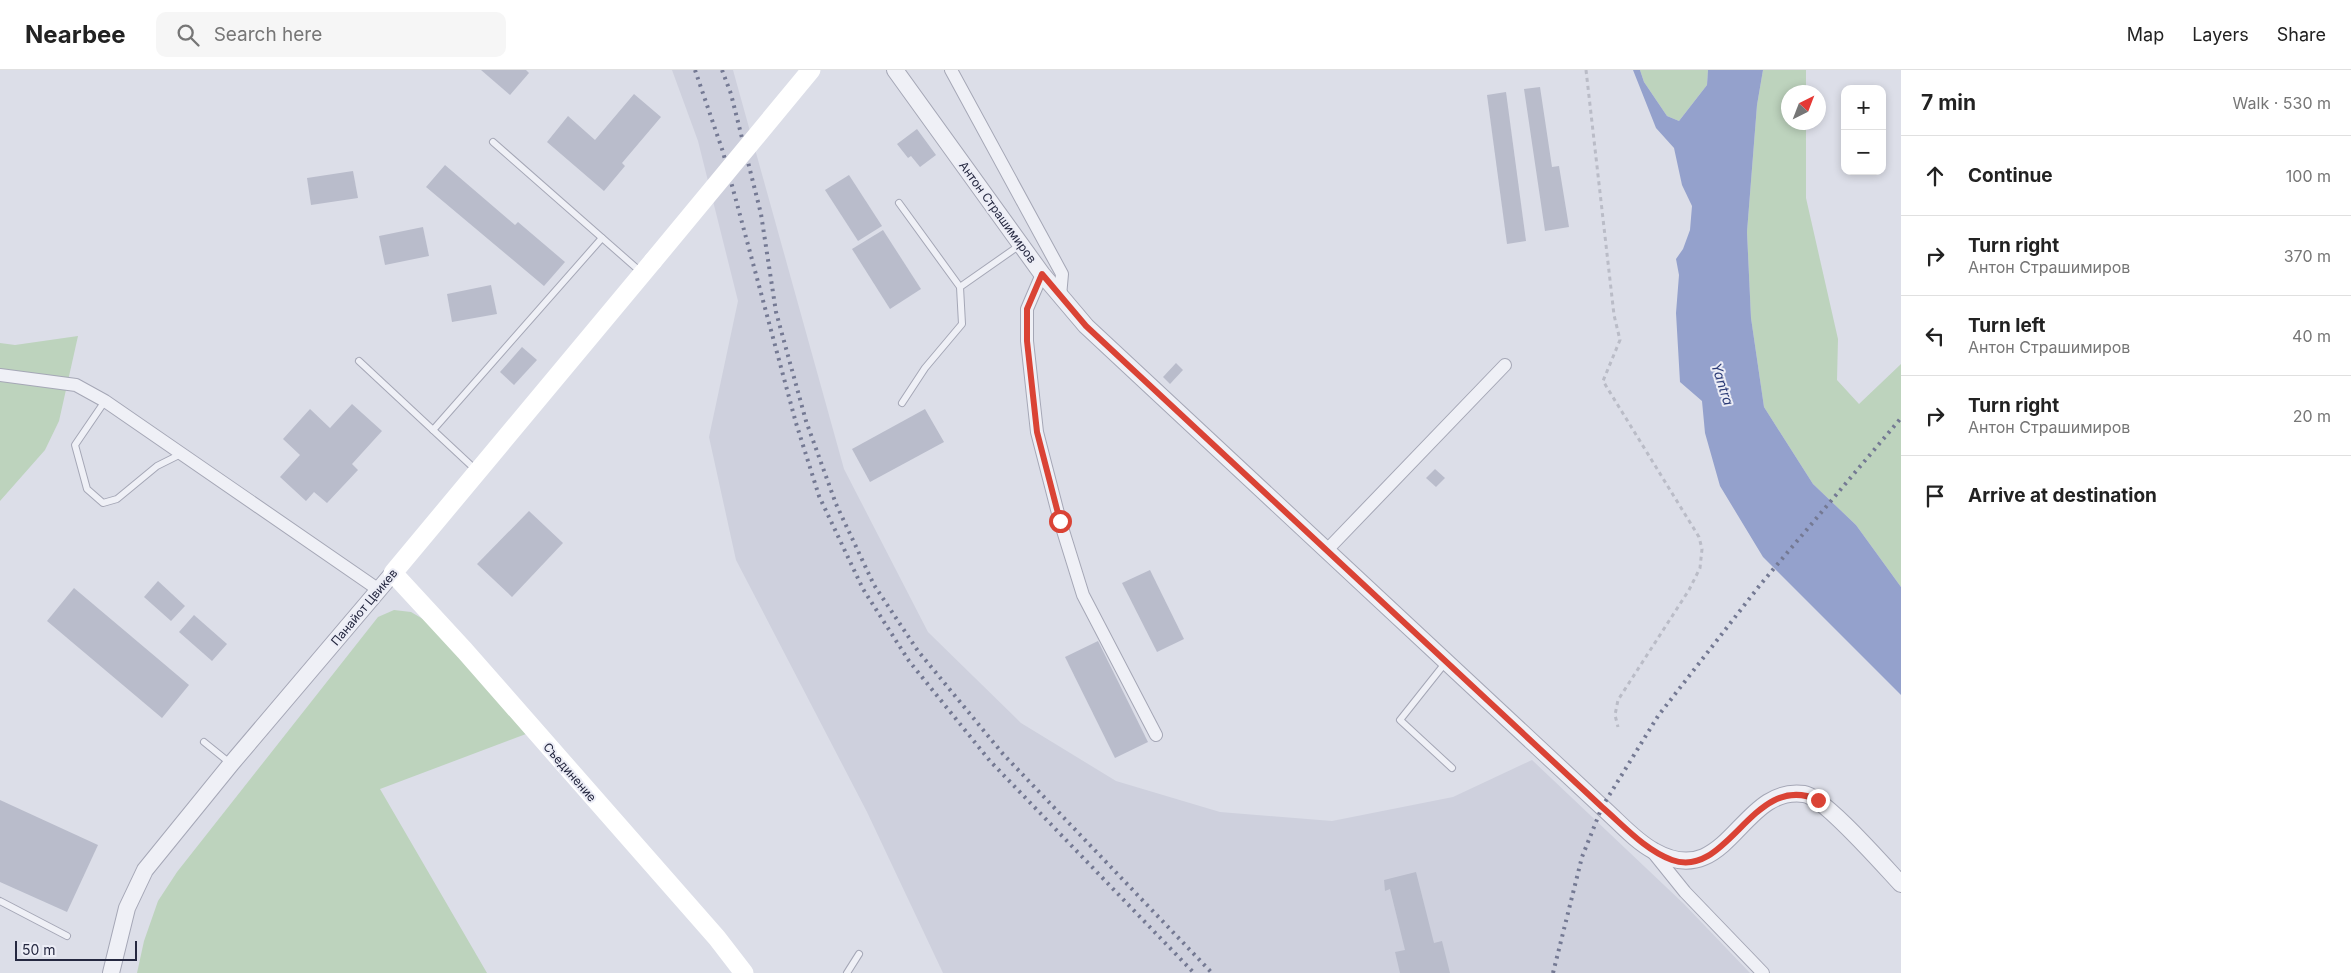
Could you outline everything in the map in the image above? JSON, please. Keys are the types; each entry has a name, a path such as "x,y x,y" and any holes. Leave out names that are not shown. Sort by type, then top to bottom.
{"main road":[{"name":"Панайот Цвикев","path":"393,573 811,70"},
{"name":"Съединение","path":"393,573 465,651 717,938 744,973"}],"street":[{"name":"Антон Страшимиров","path":"895,70 1042,274 1086,326 1602,807 1652,851 1674,860 1688,862 1704,858 1717,850 1770,803 1782,796 1804,794 1818,800 1901,884"},
{"path":"951,70 1062,274 1060,296"},
{"path":"1042,274 1027,309 1027,341 1037,432 1060,521 1083,595 1156,735"},
{"path":"1327,550 1505,365"},
{"path":"0,374 76,386 106,401 379,590"},
{"name":"Панайот Цвикев","path":"110,973 127,908 145,870 230,764 393,573"},
{"path":"1652,851 1685,892 1763,973"}],"lane":[{"path":"493,142 602,238 648,267"},
{"path":"899,203 960,287 962,324 925,368 902,403"},
{"path":"433,430 602,238"},
{"path":"960,287 1021,244"},
{"path":"359,361 478,471"},
{"path":"106,401 75,445 88,489 103,503 117,499 157,466 181,454"},
{"path":"1446,662 1400,720 1452,768"},
{"path":"204,742 230,764"},
{"path":"0,901 67,936"},
{"path":"847,973 859,954"}],"path":[{"path":"1586,70 1614,315 1620,340 1603,381 1699,537 1702,549 1700,568 1689,590 1618,700 1615,715 1618,727"}],"shaded area":[{"path":"672,70 733,70 844,469 928,632 1021,723 1116,781 1220,812 1332,821 1453,797 1532,760 1684,904 1750,973 943,973 867,812 736,560 709,437 738,301 698,141"}],"green space":[{"path":"1640,70 1708,70 1707,85 1679,121 1667,116 1644,82"},
{"path":"1763,70 1806,70 1806,85 1781,85 1781,130 1806,130 1806,198 1838,339 1837,380 1859,404 1901,364 1901,587 1856,525 1813,484 1764,407 1751,318 1747,232 1757,105"},
{"path":"78,336 59,421 45,450 0,501 0,343 15,345"},
{"path":"394,610 411,612 428,622 526,734 380,789 487,973 137,973 144,941 158,901 177,872 378,617"}],"water":[{"name":"Yantra","path":"1633,70 1640,70 1644,82 1667,116 1679,121 1707,85 1708,70 1763,70 1757,105 1747,232 1751,318 1764,407 1813,484 1856,525 1901,587 1901,695 1763,557 1720,486 1705,433 1702,401 1680,382 1676,313 1679,275 1676,259 1683,249 1690,230 1692,206 1682,185 1674,148 1656,128"}],"building":[{"path":"481,70 526,70 529,73 510,95"},
{"path":"1540,87 1552,167 1559,166 1569,227 1545,231 1524,89"},
{"path":"1506,92 1526,241 1507,244 1487,95"},
{"path":"634,94 661,117 622,163 625,166 604,191 547,142 568,116 595,140"},
{"path":"917,129 936,155 920,167 911,156 908,158 897,144"},
{"path":"445,165 515,225 518,222 565,262 544,286 426,187"},
{"path":"353,171 358,198 311,205 307,178"},
{"path":"849,175 882,226 858,241 825,190"},
{"path":"423,227 429,256 385,265 379,236"},
{"path":"883,230 921,289 890,309 852,249"},
{"path":"491,285 497,314 452,322 447,294"},
{"path":"522,347 537,360 514,385 500,372"},
{"path":"1176,363 1183,370 1170,384 1163,377"},
{"path":"352,404 382,431 352,464 358,470 327,503 314,492 306,501 280,477 300,455 283,439 310,409 330,428"},
{"path":"925,409 944,442 870,482 852,449"},
{"path":"1435,469 1445,478 1436,487 1426,478"},
{"path":"529,511 563,543 512,597 477,564"},
{"path":"1150,570 1184,639 1157,652 1122,583"},
{"path":"158,581 185,606 171,621 144,597"},
{"path":"74,588 189,685 162,718 47,621"},
{"path":"194,615 227,644 212,661 179,632"},
{"path":"1098,641 1148,742 1115,758 1065,657"},
{"path":"0,800 98,845 67,912 0,882"},
{"path":"1416,872 1434,943 1442,941 1450,973 1400,973 1395,952 1405,950 1390,889 1385,891 1384,880"}],"railway":[{"path":"695,70 723,152 796,423 819,496 863,589 909,661 990,761 1194,973"},
{"path":"722,70 731,94 761,214 776,312 806,421 836,504 874,585 918,651 1003,754 1212,973"},
{"path":"1553,973 1582,857 1602,807 1658,716 1760,585 1901,418"}],"route":[{"path":"1060,521 1037,432 1027,341 1027,309 1042,274 1086,326 1602,807 1652,851 1674,860 1688,862 1704,858 1717,850 1758,811 1782,796 1804,794 1818,800"}]}
